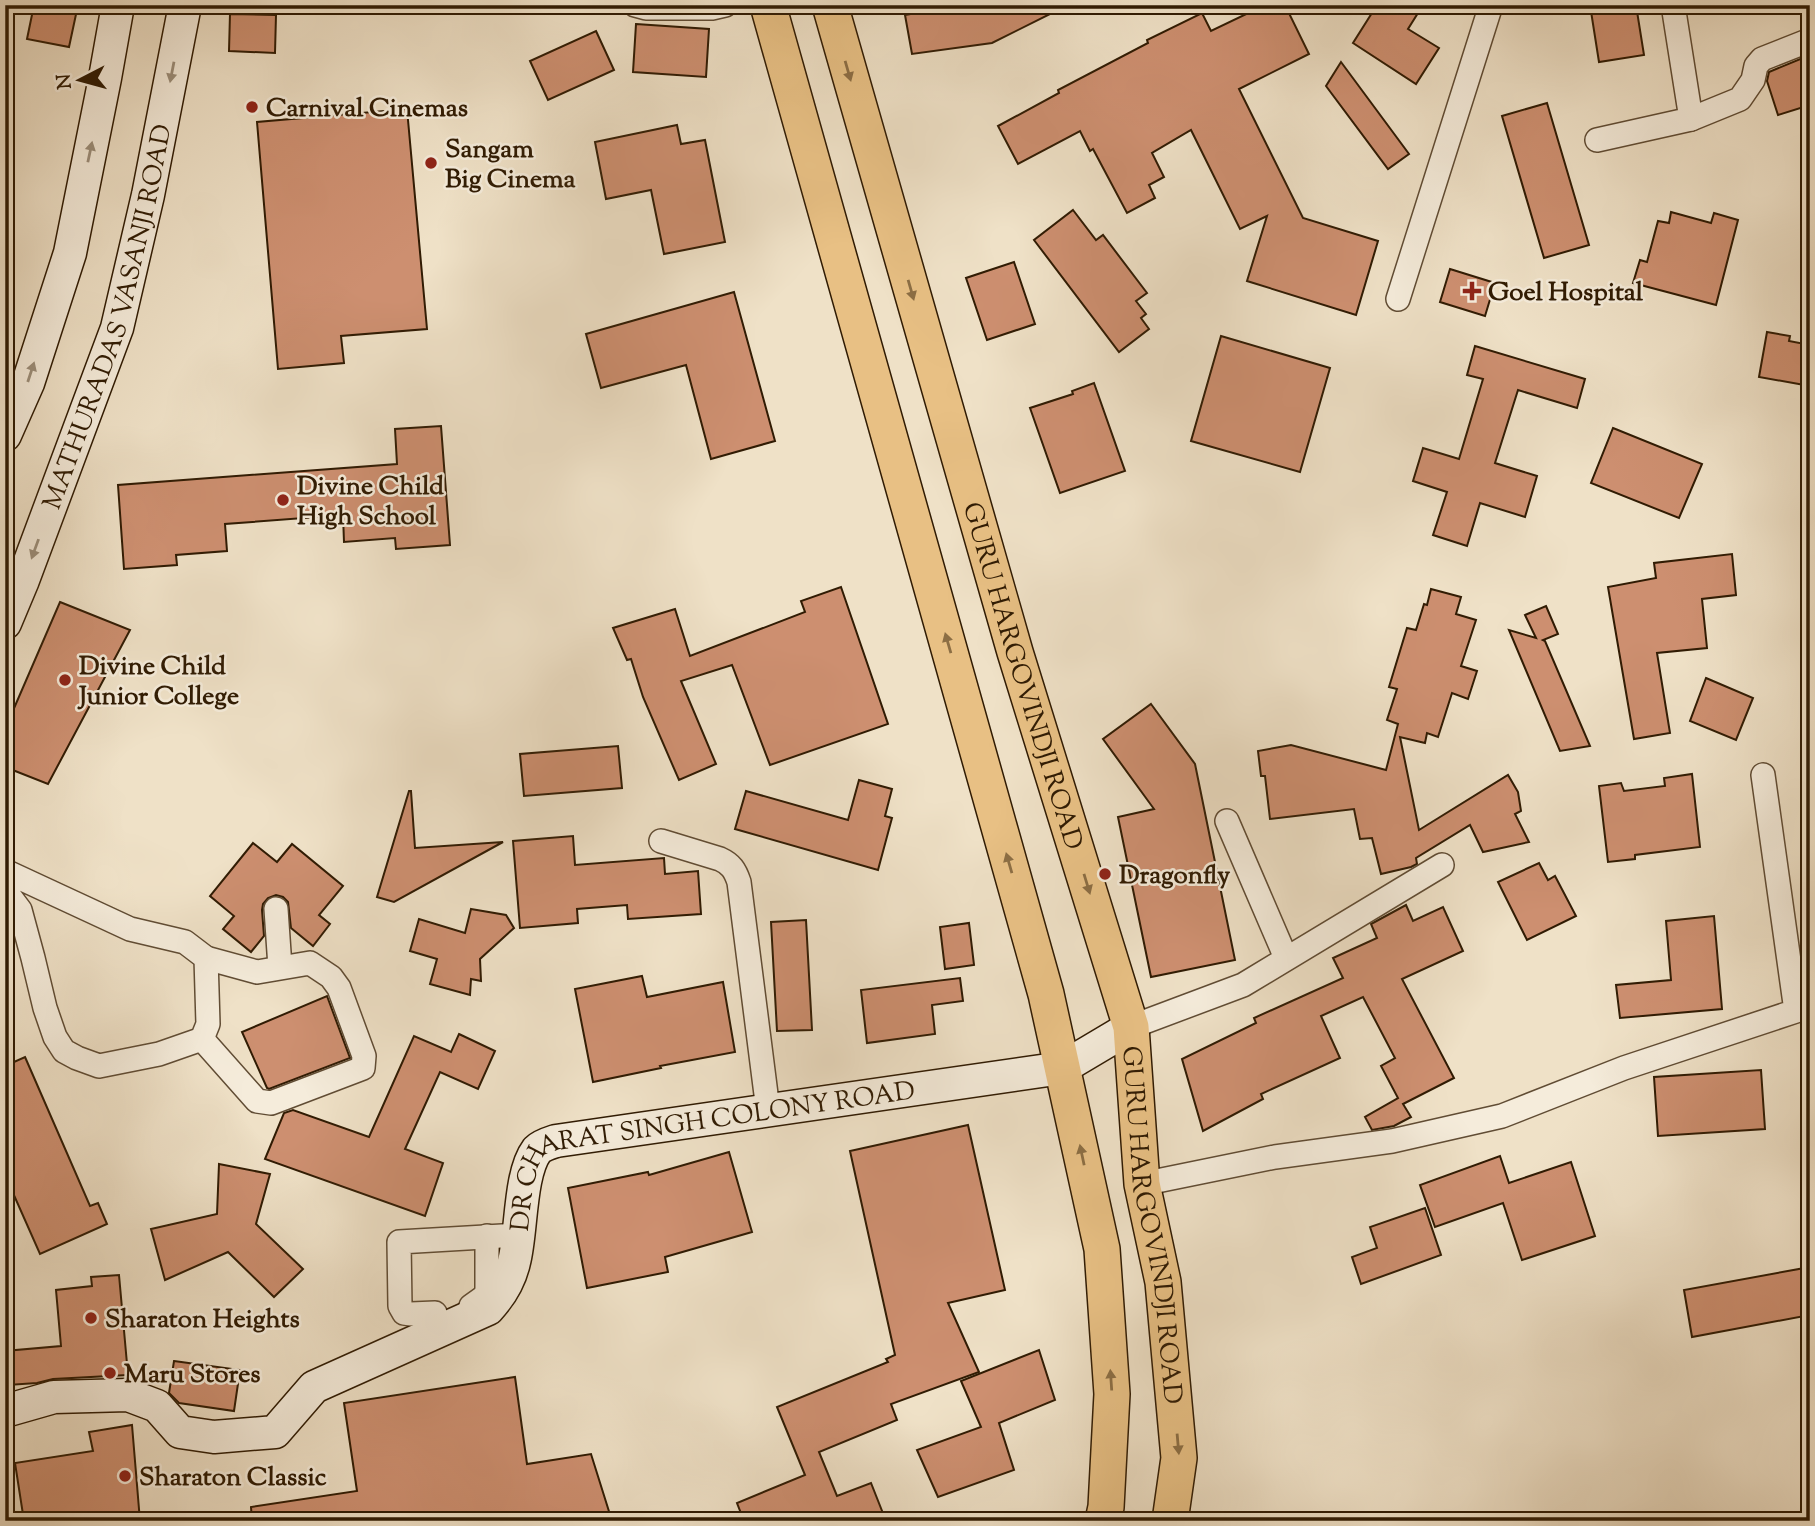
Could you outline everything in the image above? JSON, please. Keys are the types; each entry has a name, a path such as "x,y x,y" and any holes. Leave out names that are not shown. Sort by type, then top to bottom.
{"main road":[{"name":"GURU HARGOVINDJI ROAD","path":"768,5 1043,981 1102,1249 1112,1394 1103,1521"},
{"name":"GURU HARGOVINDJI ROAD","path":"830,5 1015,652 1131,1027 1142,1184 1163,1282 1179,1458 1170,1521"}],"street":[{"name":"MATHURADAS VASANJI ROAD","path":"5,435 28,383 70,253 118,5"},
{"name":"MATHURADAS VASANJI ROAD","path":"5,622 117,328 148,195 185,5"},
{"path":"635,5 646,8 712,8 725,5"},
{"path":"1398,299 1491,5"},
{"path":"1673,5 1691,118"},
{"path":"1597,141 1691,118 1740,99 1762,59 1810,40"},
{"path":"1142,1184 1275,1157 1392,1141 1502,1116 1624,1068 1803,1017 1763,775"},
{"path":"1227,821 1286,958"},
{"path":"661,841 720,859 729,863 735,871 739,882 768,1110"},
{"name":"DR CHARAT SINGH COLONY ROAD","path":"5,1411 54,1397 128,1395 157,1406 180,1432 214,1437 275,1432 314,1387 435,1323 488,1309 501,1295 514,1262 503,1236 538,1149 546,1144 556,1140 1062,1068 1131,1027 1243,985 1442,865"},
{"path":"5,871 130,929 185,942 206,958 257,972 310,963 331,977 339,988 364,1056 363,1068 271,1103 257,1101 202,1039"},
{"path":"5,890 20,910 55,1037 64,1051 99,1066 159,1054 202,1039 208,1024 206,958"},
{"path":"276,909 280,967"},
{"path":"435,1323 404,1313 400,1306 399,1242 503,1236"}],"building":[{"path":"34,5 78,5 69,47 27,39"},
{"path":"961,5 1068,5 992,43 912,54 905,15"},
{"path":"1265,5 1285,5 1309,54 1239,89 1303,218 1378,241 1356,315 1247,281 1267,216 1240,229 1191,130 1152,153 1164,177 1149,185 1155,198 1127,213 1093,149 1090,151 1080,131 1018,164 998,126 1059,93 1058,90 1148,43 1147,40 1202,13 1211,31"},
{"path":"1377,5 1423,5 1408,29 1439,48 1416,84 1353,43"},
{"path":"1590,5 1636,5 1644,55 1599,62"},
{"path":"230,14 276,15 275,53 229,51"},
{"path":"636,24 709,29 706,77 633,72"},
{"path":"596,31 614,70 548,100 530,61"},
{"path":"1810,55 1810,105 1778,115 1767,81 1769,72"},
{"path":"1341,62 1409,154 1388,169 1326,86"},
{"path":"1547,103 1589,245 1544,258 1502,116"},
{"path":"407,109 427,329 341,336 344,363 278,369 257,122"},
{"path":"677,125 681,144 705,140 725,242 664,254 651,190 606,199 595,142"},
{"path":"1073,210 1096,240 1103,235 1147,293 1136,301 1146,314 1141,318 1149,329 1119,352 1034,240"},
{"path":"1671,212 1711,223 1714,213 1738,220 1716,305 1633,283 1640,260 1647,262 1658,221 1669,223"},
{"path":"1014,262 1035,324 987,340 966,278"},
{"path":"1450,269 1495,283 1485,316 1440,302"},
{"path":"734,292 775,441 711,459 686,365 601,388 586,334"},
{"path":"1767,332 1790,336 1789,341 1810,345 1810,386 1759,377"},
{"path":"1221,336 1330,368 1300,472 1191,441"},
{"path":"1475,346 1585,379 1577,408 1518,390 1495,463 1537,476 1525,517 1480,503 1467,546 1433,535 1447,492 1413,481 1423,448 1459,459 1483,379 1467,375"},
{"path":"1094,383 1125,471 1060,493 1030,408 1073,394 1072,391"},
{"name":"Divine Child High School","path":"441,426 450,545 396,549 395,538 344,542 343,515 225,524 227,551 176,555 177,565 124,569 118,485 397,464 395,429"},
{"path":"1613,428 1702,464 1679,518 1591,483"},
{"path":"1732,554 1736,595 1702,599 1707,648 1657,653 1670,733 1634,739 1608,587 1656,578 1654,563"},
{"path":"841,587 888,724 770,765 732,665 681,681 716,764 679,780 643,697 631,659 627,660 613,628 675,609 690,656 805,612 801,601"},
{"path":"1431,589 1461,597 1456,614 1476,620 1461,666 1477,671 1468,699 1452,693 1438,737 1427,733 1425,743 1400,737 1419,830 1508,775 1518,792 1521,811 1515,814 1529,842 1483,852 1470,825 1416,858 1417,864 1381,874 1372,838 1360,839 1354,809 1270,819 1265,776 1261,776 1258,751 1291,745 1386,770 1398,724 1387,720 1397,689 1389,687 1407,628 1416,630"},
{"name":"Divine Child Junior College","path":"60,602 130,630 48,784 5,767 5,729"},
{"path":"1546,606 1558,634 1543,640 1590,746 1560,751 1509,630 1536,638 1525,615"},
{"path":"1706,678 1753,698 1736,740 1690,721"},
{"path":"1151,704 1195,764 1235,960 1151,977 1118,817 1154,809 1103,739"},
{"path":"618,746 622,788 524,796 520,754"},
{"path":"1692,774 1700,847 1635,855 1635,859 1608,862 1599,786 1621,783 1624,791 1665,786 1664,778"},
{"path":"859,780 892,789 885,816 892,818 878,870 735,829 746,791 848,820"},
{"path":"409,791 415,848 503,842 394,902 377,897"},
{"path":"573,836 575,865 664,858 665,874 698,871 701,914 628,919 627,905 577,909 578,923 520,928 513,841"},
{"path":"253,843 277,862 292,844 343,886 319,915 330,924 313,946 291,928 288,902 276,895 263,904 264,936 251,952 223,929 234,916 210,896"},
{"path":"1539,863 1548,880 1555,876 1576,916 1527,940 1498,882"},
{"path":"1406,905 1413,921 1443,907 1463,951 1402,979 1454,1078 1403,1104 1411,1117 1394,1126 1372,1130 1365,1117 1398,1098 1381,1066 1395,1058 1363,997 1321,1016 1340,1058 1261,1094 1263,1099 1203,1131 1182,1059 1256,1023 1254,1018 1343,978 1333,958 1377,938 1371,924"},
{"path":"471,909 506,915 514,928 480,959 481,981 471,979 470,995 430,984 437,959 410,951 419,919 465,933"},
{"path":"1714,916 1722,1009 1620,1018 1616,985 1671,980 1666,921"},
{"path":"806,920 812,1030 777,1031 771,922"},
{"path":"969,923 974,965 945,969 940,927"},
{"path":"642,976 647,997 723,982 735,1052 593,1082 575,989"},
{"path":"960,978 963,1001 932,1005 935,1034 867,1043 861,990"},
{"path":"327,996 350,1058 267,1088 242,1032"},
{"path":"459,1034 495,1051 478,1089 440,1072 405,1149 443,1163 425,1216 265,1159 284,1113 293,1110 369,1137 414,1036 451,1052"},
{"path":"25,1057 90,1206 98,1203 107,1224 40,1254 5,1175 5,1066"},
{"path":"1761,1070 1765,1129 1658,1136 1654,1077"},
{"path":"968,1125 1005,1290 948,1303 979,1372 891,1404 897,1420 819,1452 837,1496 871,1483 886,1521 744,1521 737,1503 805,1475 777,1407 888,1362 886,1359 895,1355 850,1151"},
{"path":"729,1152 752,1232 665,1257 668,1272 587,1288 568,1188 648,1172 649,1175"},
{"path":"1500,1156 1509,1183 1571,1162 1595,1236 1522,1260 1503,1203 1435,1227 1420,1185"},
{"path":"219,1164 270,1174 256,1224 303,1269 274,1297 228,1252 165,1280 151,1229 217,1214"},
{"path":"1425,1208 1441,1255 1361,1284 1352,1257 1377,1248 1370,1227"},
{"path":"1810,1267 1810,1315 1692,1337 1684,1290"},
{"name":"Sharaton Heights","path":"119,1275 128,1375 53,1379 8,1385 5,1351 61,1346 56,1290 92,1286 91,1277"},
{"path":"1039,1350 1055,1400 999,1423 1014,1470 938,1497 917,1450 981,1427 961,1381"},
{"path":"174,1361 240,1370 234,1411 179,1403 169,1393"},
{"path":"515,1377 527,1464 591,1454 612,1521 252,1521 251,1507 357,1491 344,1403"},
{"path":"132,1425 140,1521 24,1521 15,1463 93,1451 89,1432"}],"place":[{"name":"Carnival Cinemas","path":"252,107"},
{"name":"Sangam Big Cinema","path":"431,163"},
{"name":"Goel Hospital","path":"1472,291"},
{"name":"Divine Child High School","path":"283,500"},
{"name":"Divine Child Junior College","path":"65,680"},
{"name":"Dragonfly","path":"1105,874"},
{"name":"Sharaton Heights","path":"91,1318"},
{"name":"Maru Stores","path":"110,1373"},
{"name":"Sharaton Classic","path":"125,1476"}]}
